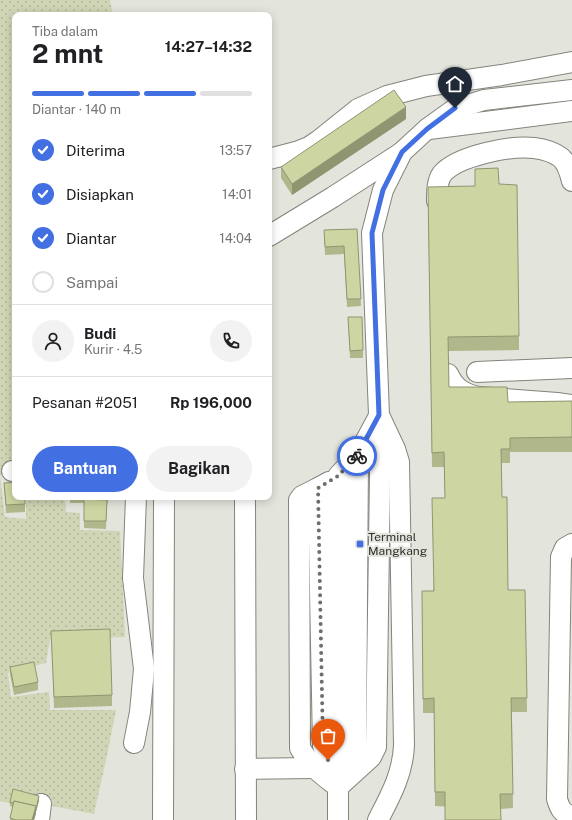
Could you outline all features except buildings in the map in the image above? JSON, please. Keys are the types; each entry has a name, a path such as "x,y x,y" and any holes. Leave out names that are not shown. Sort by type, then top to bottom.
{"street":[{"path":"272,158 309,147 358,109 387,96 426,86 502,75 572,62"},
{"path":"272,234 402,152 427,129 455,108 484,100 572,90"},
{"path":"427,129 572,111"},
{"path":"437,201 438,186 441,175 452,166 476,155 515,148 534,148 560,157 570,171 572,181"},
{"path":"338,787 371,757 376,747 380,476 372,233 383,190 402,152"},
{"path":"477,372 572,368"},
{"path":"448,374 452,382 467,394 479,397 572,405"},
{"path":"338,787 314,768 300,748 299,500 302,496 338,476 358,455 379,415"},
{"path":"378,820 400,772 404,752 399,462 395,449 379,415"},
{"path":"338,787 356,748 358,455"},
{"path":"338,476 338,820"},
{"path":"318,488 323,746 338,787"},
{"path":"134,743 140,712 144,669 133,578 136,500"},
{"path":"163,820 164,500"},
{"path":"245,500 246,820"},
{"path":"572,544 566,548 561,557 557,799 560,809 565,814 572,816"},
{"path":"245,769 314,768"}],"green space":[{"path":"0,0 110,0 112,12 12,12 12,463 0,476"},
{"path":"0,476 5,517 26,519 26,500 65,500 66,512 80,513 80,530 120,531 125,637 50,639 46,663 8,673 11,697 49,692 50,710 116,710 94,814 42,804 21,806 0,801"}],"way so far":[{"path":"328,760 323,746 318,488 338,476 357,456"}],"place":[{"name":"Terminal Mangkang","path":"360,544"}],"route":[{"path":"357,456 379,415 372,233 377,210 383,190 402,152 427,129 455,108"}]}
